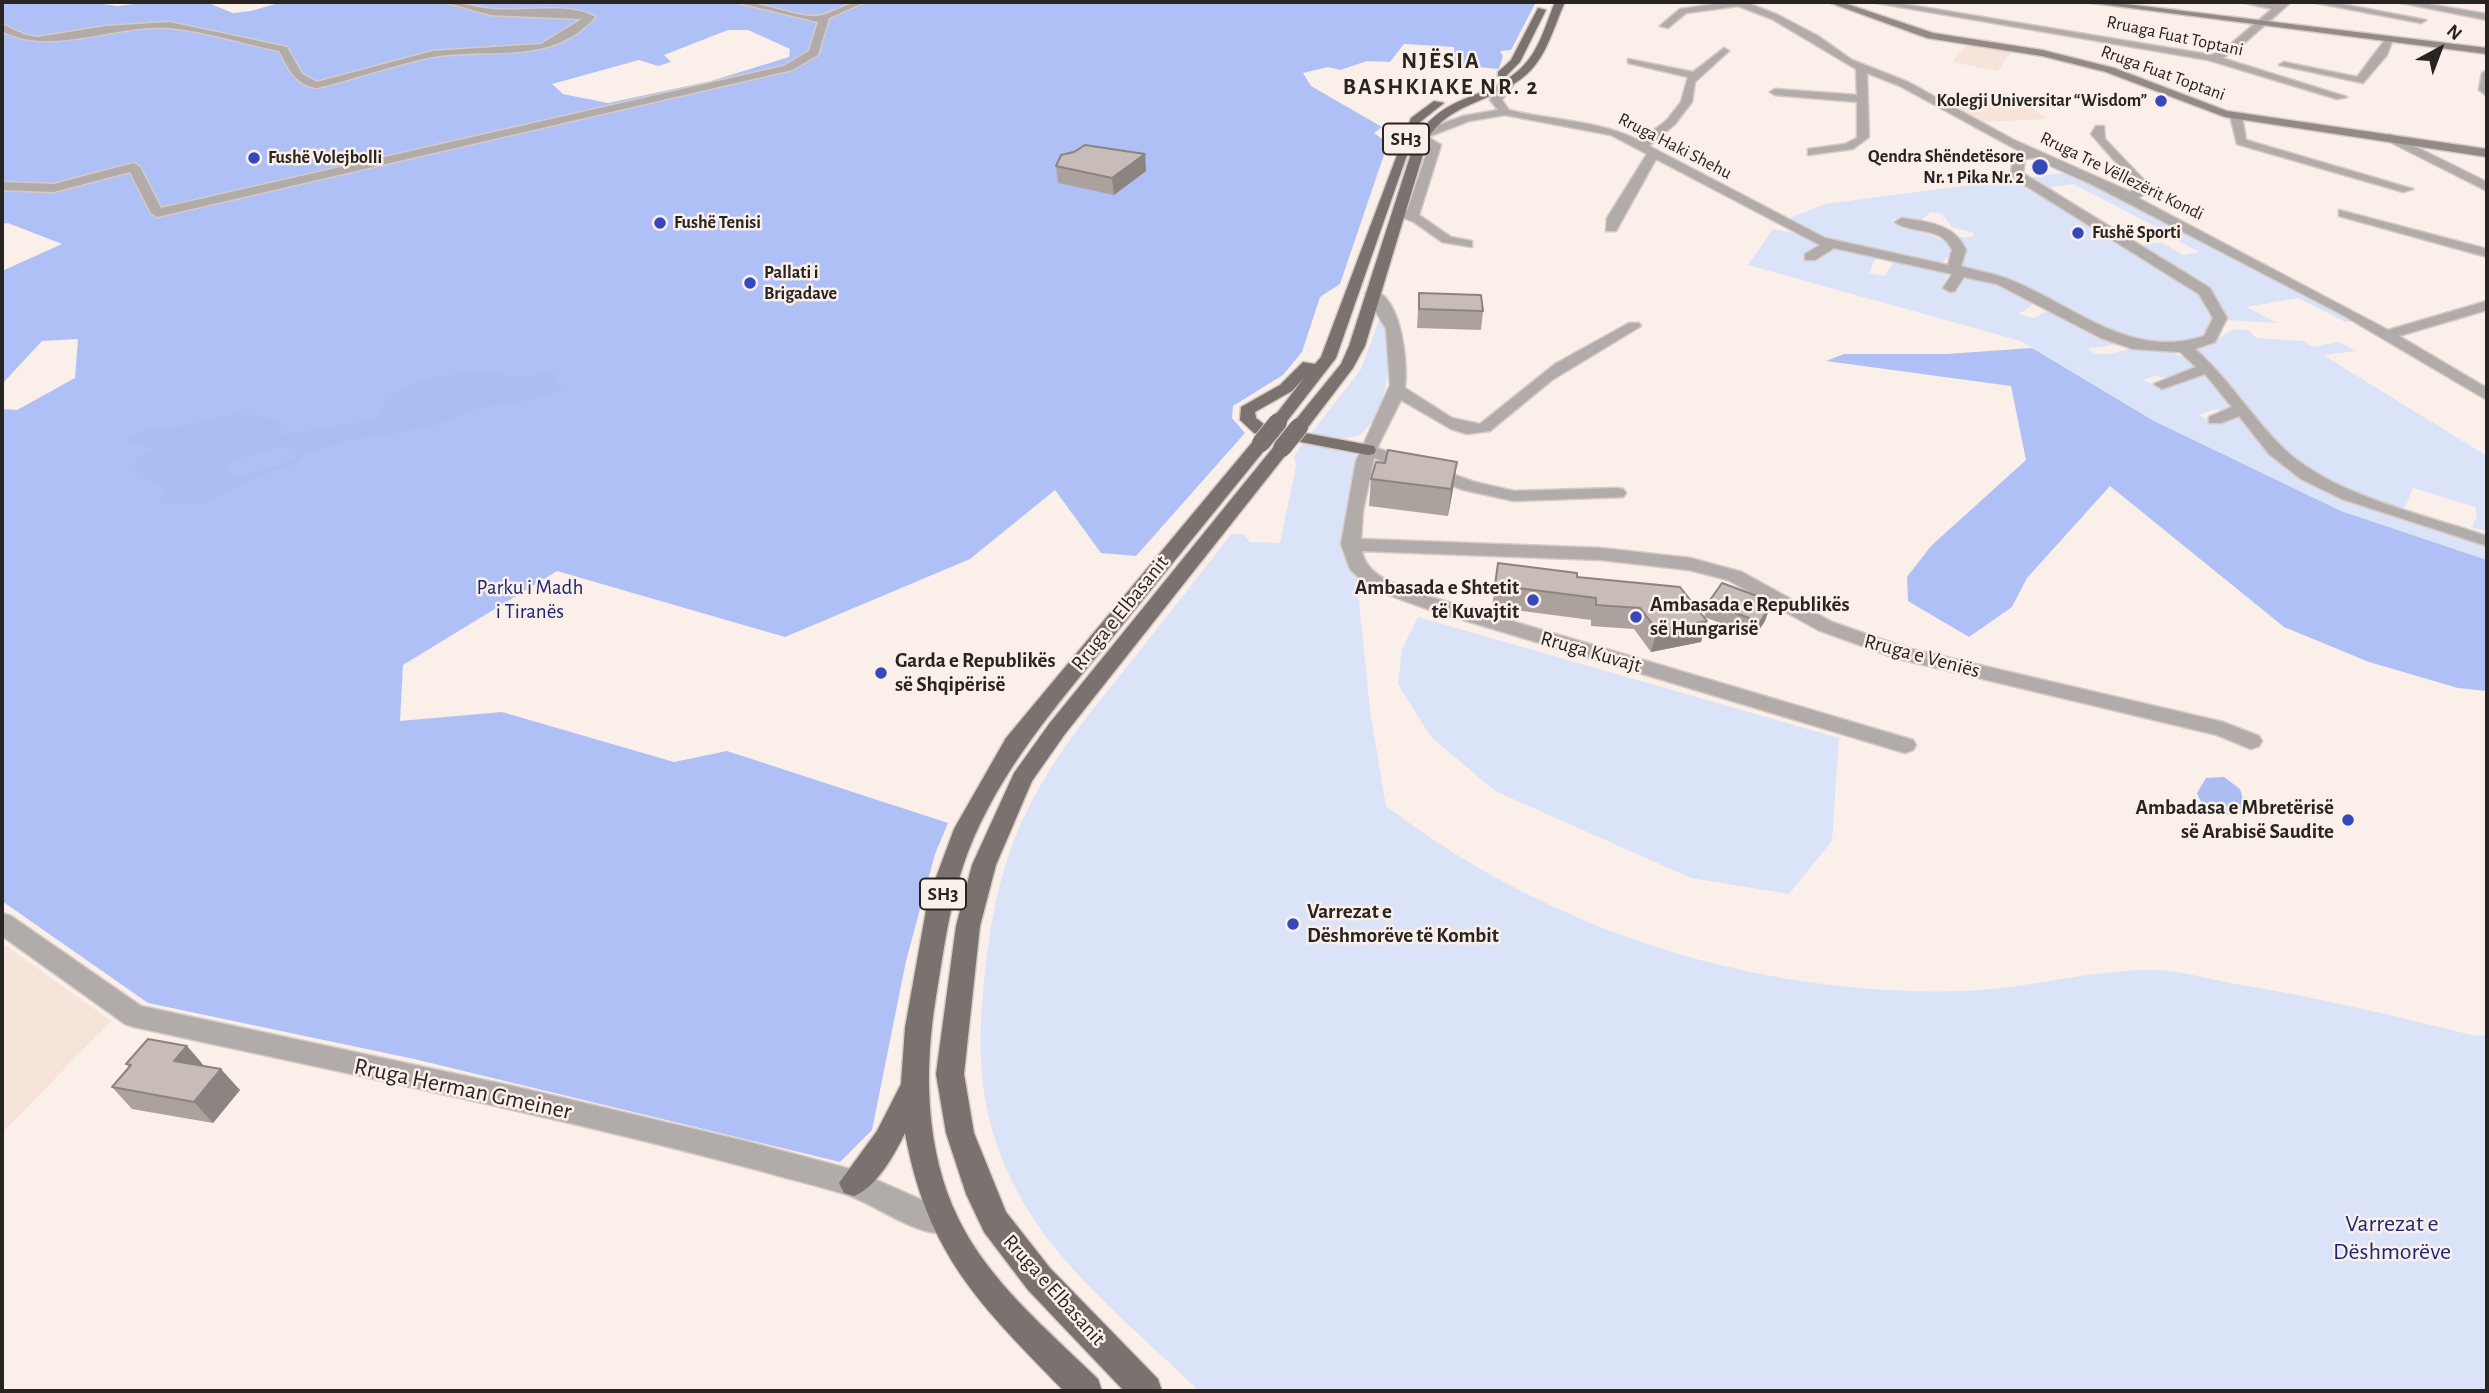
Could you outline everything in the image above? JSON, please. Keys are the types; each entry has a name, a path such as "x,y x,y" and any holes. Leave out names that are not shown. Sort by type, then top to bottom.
{"main road":[{"name":"Rruga e Elbasanit","path":"1146,1391 1040,1279 995,1222 981,1194 960,1133 950,1074 968,926 984,865 1022,779 1271,445 1278,422 1321,369 1338,332 1415,120 1437,103 1496,78 1512,67 1545,2"},
{"name":"SH3","path":"1423,136 1436,117 1449,108 1511,80 1529,67 1560,2"},
{"name":"Rruga e Elbasanit","path":"1086,1391 1000,1303 966,1259 944,1222 919,1145 914,1087 915,1041 935,922 954,856 981,797 1014,743 1271,445 1299,427 1348,365 1362,334 1372,293 1407,214"},
{"path":"1338,332 1286,388 1252,405 1246,415 1260,429 1368,450"},
{"path":"854,1184 887,1140 914,1087"}],"street":[{"path":"2,27 22,38 38,40 106,29 169,25 283,49 287,63 301,79 317,85 433,54 543,47 572,32 590,18 566,13 491,12 449,2"},
{"path":"740,2 811,18 824,18 860,2"},
{"name":"Rruga Fuat Toptani","path":"1834,2 1931,36 2042,53 2100,67 2144,81 2193,103 2236,116 2487,153"},
{"name":"Rruaga Fuat Toptani","path":"1876,2 2213,58 2341,97"},
{"path":"2089,2 2487,51"},
{"path":"2246,2 2282,4"},
{"path":"2316,2 2421,20"},
{"path":"2400,2 2487,17"},
{"path":"1665,26 1688,9 1738,3"},
{"name":"Rruga Tre Vëllezërit Kondi","path":"1738,3 1799,30 1861,68 1904,84 1957,115 2125,197 2388,334 2442,371 2487,395"},
{"path":"2213,58 2227,52 2282,4"},
{"path":"2,186 54,188 134,167 155,214 788,68 814,53 824,18"},
{"path":"2227,52 2359,81 2382,55 2389,39"},
{"path":"1640,147 1660,132 1686,102 1690,80 1724,51"},
{"path":"1632,61 1695,76"},
{"path":"1812,152 1853,145 1863,140 1866,135 1861,68"},
{"path":"2487,73 2484,90 2487,93"},
{"path":"1505,112 1496,100 1511,80"},
{"path":"1775,92 1863,99"},
{"name":"Rruga Haki Shehu","path":"1423,136 1467,118 1505,112 1593,126 1831,244 1957,269 2002,281 2106,335 2133,344"},
{"path":"2236,116 2241,142 2407,189"},
{"path":"2100,128 2100,140 2140,182 2137,195 2125,197"},
{"path":"1423,136 1435,145 1407,214 1425,221 1442,240 1467,244"},
{"path":"2390,138 2487,187"},
{"path":"1611,228 1614,218 1653,154"},
{"path":"2035,154 2017,159 2017,174 2205,290 2218,311 2216,331 2201,344 2184,348 2133,344 2105,354"},
{"path":"2433,159 2487,172"},
{"path":"2344,213 2487,253"},
{"path":"1902,222 1935,229 1951,238 1959,250 1957,269 1950,288"},
{"path":"1810,257 1831,244"},
{"path":"1878,273 1887,257"},
{"path":"1350,544 1368,450 1397,390 1399,353 1395,327 1386,309 1372,293"},
{"path":"2027,313 2048,304"},
{"path":"2388,334 2432,324 2487,305"},
{"path":"1397,390 1451,423 1479,429 1490,426 1534,385 1575,357 1634,326"},
{"path":"2184,348 2207,368 2275,450 2307,475 2348,495 2408,516 2413,509 2422,508 2451,515 2459,521 2456,532 2484,541"},
{"path":"2162,384 2207,368"},
{"path":"2215,420 2242,409"},
{"path":"1368,450 1470,486 1514,496 1617,493"},
{"name":"Rruga e Veniës","path":"1350,544 1408,549 1601,554 1714,569 1751,583 1825,626 1857,639 1902,653 2223,729 2250,741"},
{"name":"Rruga Kuvajt","path":"1350,544 1351,557 1359,570 1376,581 1432,604 1905,745"},
{"name":"Rruga Herman Gmeiner","path":"2,923 134,1016 517,1099 749,1155 854,1184 917,1213 944,1222"}],"shaded area":[{"name":"Parku i Madh i Tiranës","path":"2,2 90,2 117,6 152,2 206,2 233,13 282,2 1536,2 1511,50 1500,51 1503,56 1499,69 1454,65 1454,47 1404,44 1390,62 1367,61 1340,70 1328,67 1303,73 1311,86 1382,127 1374,133 1388,143 1340,284 1320,297 1302,352 1283,375 1233,406 1232,418 1245,433 1136,556 1101,553 1055,490 970,559 785,637 557,571 403,665 400,721 502,712 674,762 727,751 948,823 935,854 906,961 872,1130 840,1162 414,1059 148,1003 2,901 2,409 17,410 75,378 78,339 42,341 2,384 2,271 62,244 8,223 2,224","holes":["728,30 748,30 790,49 789,57 711,81 608,103 563,94 552,84 639,60 658,66 671,62 664,55"]},
{"path":"1967,45 2012,50 1998,71 1952,62"},
{"path":"2005,93 2018,97 2047,119 1980,122 1936,96"},
{"path":"2032,348 2154,421 2341,511 2487,560 2487,691 2458,688 2369,662 2284,627 2110,486 2027,578 2012,607 1969,637 1908,601 1907,577 1931,546 2026,460 2011,386 1826,361 1844,354 1947,354"},
{"path":"552,370 563,390 530,400 480,408 432,427 350,440 304,455 296,464 276,469 202,504 160,503 165,492 134,468 137,460 152,447 130,443 130,437 151,428 188,425 235,414 263,416 280,423 283,435 380,419 384,405 394,394 423,380 473,373 525,377","holes":["275,448 294,449 296,459 243,476 226,472 232,461"]},
{"path":"2224,777 2240,789 2243,799 2254,805 2255,812 2238,811 2223,815 2205,806 2197,793 2206,778"},
{"path":"2,943 111,1021 2,1133"}],"green space":[{"path":"2069,172 2355,321 2345,322 2298,298 2247,307 2277,323 2228,320 2221,305 2208,290 2141,245 2161,242 2183,255 2199,252 2177,240 2164,240 2178,238 2073,184 2050,187 2054,190 2047,191 2026,178"},
{"path":"2016,179 2197,292 2213,316 2208,328 2198,338 2173,345 2125,338 1967,269 1962,263 1965,248 1957,237 1973,237 1974,233 1952,227 1942,214 1931,212 1920,221 1893,219 1892,222 1947,241 1952,253 1941,263 1853,248 1826,239 1790,218 1825,204"},
{"path":"1773,229 1794,233 1821,246 1803,256 1813,260 1834,249 1876,258 1869,273 1885,276 1894,261 1949,272 1942,289 1958,291 1967,275 2006,287 2036,302 2019,314 2034,318 2049,310 2116,344 2087,349 2098,354 2150,348 2184,358 2197,367 2166,378 2155,376 2143,380 2162,388 2205,375 2233,407 2226,412 2216,409 2198,415 2216,423 2240,418 2272,456 2405,519 2487,545 2487,560 2341,511 2154,421 2021,341 1748,265"},
{"path":"1379,320 1385,331 1389,361 1384,395 1371,423 1363,432 1351,437 1310,435 1361,369"},
{"path":"2238,329 2250,331 2256,338 2302,341 2313,347 2338,342 2357,351 2323,355 2487,456 2487,532 2472,527 2477,516 2475,507 2413,488 2405,507 2397,508 2329,482 2286,454 2228,383 2196,353 2228,332"},
{"name":"Varrezat e Dëshmorëve të Kombit","path":"1305,440 1351,451 1360,460 1344,553 1356,572 1370,710 1386,806 1449,850 1516,888 1586,921 1658,948 1733,968 1809,982 1886,990 1963,991 2104,973 2161,970 2323,1000 2476,1036 2487,1035 2487,1391 1199,1391 1077,1273 1054,1247 1018,1193 997,1144 985,1096 981,1021 985,971 1001,880 1025,815 1047,774 1087,717 1231,534 1243,534 1250,542 1280,543 1296,466 1294,456"},
{"path":"1418,617 1839,738 1832,841 1789,894 1691,878 1495,791 1430,736 1398,684 1402,649"}],"building":[{"path":"1085,145 1145,154 1112,178 1056,166 1061,155 1074,152"},
{"path":"1419,293 1481,295 1483,311 1419,309"},
{"path":"1388,450 1457,462 1451,489 1371,479 1376,462 1385,463"},
{"path":"1498,563 1577,573 1577,577 1680,587 1707,621 1657,630 1640,608 1596,605 1596,598 1495,585"},
{"path":"1722,583 1765,599 1761,604 1770,607 1760,622 1708,603"},
{"path":"148,1039 187,1046 174,1061 221,1069 194,1102 112,1087 131,1065 126,1064"}],"place":[{"name":"Kolegji Universitar “Wisdom”","path":"2161,101"},
{"name":"Fushë Volejbolli","path":"254,158"},
{"name":"Qendra Shëndetësore Nr. 1 Pika Nr. 2","path":"2040,167"},
{"name":"Fushë Tenisi","path":"660,223"},
{"name":"Fushë Sporti","path":"2078,233"},
{"name":"Pallati i Brigadave","path":"750,283"},
{"name":"Ambasada e Shtetit të Kuvajtit","path":"1533,600"},
{"name":"Ambasada e Republikës së Hungarisë","path":"1636,617"},
{"name":"Garda e Republikës së Shqipërisë","path":"881,673"},
{"name":"Ambadasa e Mbretërisë së Arabisë Saudite","path":"2348,820"},
{"name":"Varrezat e Dëshmorëve të Kombit","path":"1293,924"}],"district":[{"name":"NJËSIA BASHKIAKE NR. 2","path":"1441,74"}],"park label":[{"name":"Varrezat e Dëshmorëve","path":"2392,1238"}]}
